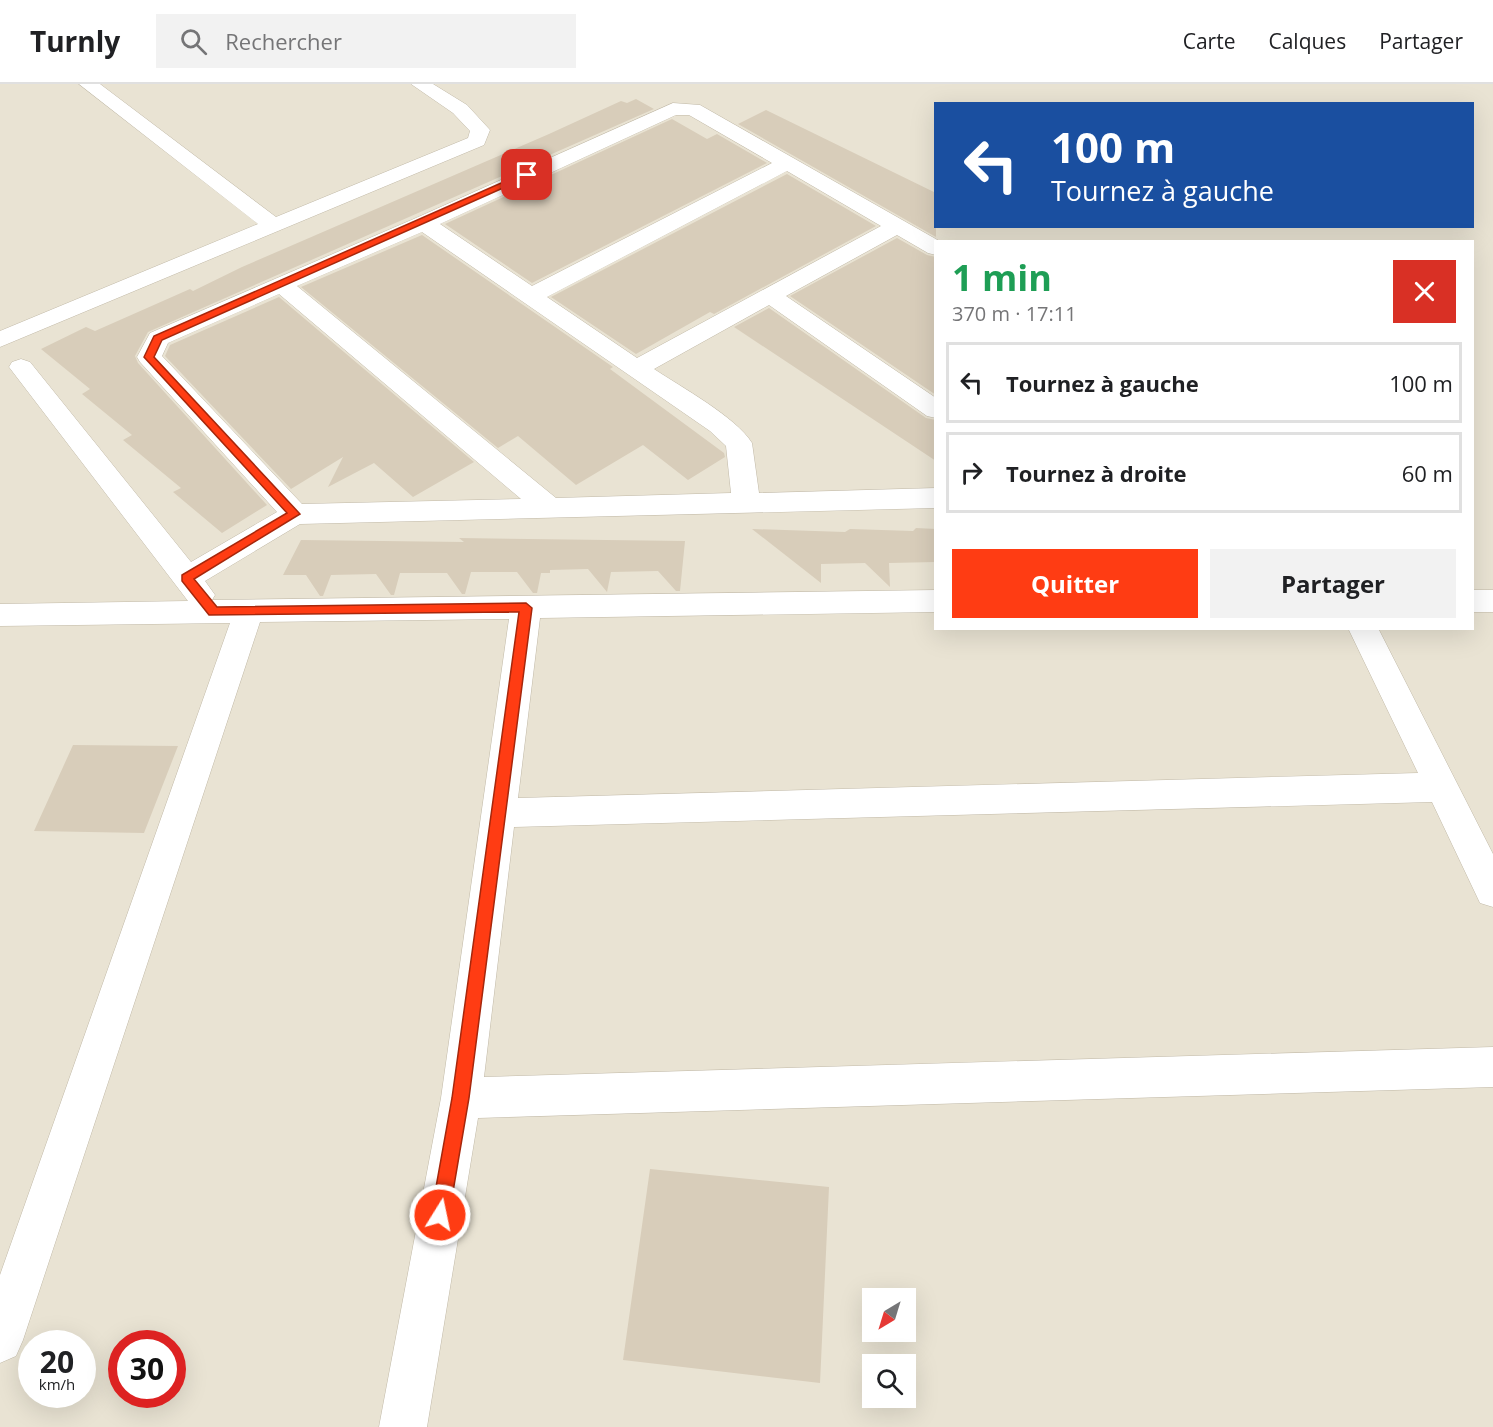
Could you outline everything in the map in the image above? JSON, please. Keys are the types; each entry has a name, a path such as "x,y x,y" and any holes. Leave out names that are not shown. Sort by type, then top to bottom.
{"street":[{"path":"88,84 274,226"},
{"path":"0,340 477,141 480,130 460,109 420,84"},
{"path":"295,514 149,357 158,338 423,223 673,109 693,109 934,247"},
{"path":"531,296 788,163"},
{"path":"423,223 719,425 739,443 746,502"},
{"path":"637,368 897,226"},
{"path":"281,284 549,507"},
{"path":"769,295 934,409"},
{"path":"21,368 187,578 231,612"},
{"path":"187,578 295,514 934,498"},
{"path":"0,615 934,601"},
{"path":"403,1427 461,1098 526,608"},
{"path":"0,1340 231,612"},
{"path":"1364,630 1493,891"},
{"path":"498,813 1442,787"},
{"path":"461,1098 1493,1067"}],"shaded area":[{"path":"0,84 1493,84 1493,1427 0,1427"}],"building":[{"path":"636,99 654,109 148,332 135,356 138,363 267,505 222,533 173,492 181,488 123,440 132,435 82,394 90,389 41,349 86,327 95,331 190,289 193,291 242,267 621,101 627,103"},
{"path":"766,110 934,192 936,237 738,124"},
{"path":"672,119 707,139 717,134 767,163 532,283 445,224"},
{"path":"787,174 876,226 714,314 710,312 636,354 551,297"},
{"path":"422,235 613,367 610,369 724,453 725,457 688,480 643,445 576,485 518,436 498,448 301,287"},
{"path":"897,238 934,257 934,394 790,296"},
{"path":"279,297 474,462 413,497 374,463 328,487 343,457 291,489 165,356 170,345"},
{"path":"769,308 926,418 934,420 934,460 734,327"},
{"path":"916,528 934,529 934,562 889,563 890,587 865,563 821,564 821,583 752,529 845,532 850,529 913,531"},
{"path":"459,538 685,541 680,591 676,591 658,571 611,572 607,592 588,569 550,570 550,573 541,573 537,593 533,593 517,572 471,572 465,594 462,594 447,573 400,573 394,595 391,595 376,574 331,575 323,596 320,596 306,575 283,575 301,540 464,542"},
{"path":"73,745 178,746 144,833 34,831"},
{"path":"650,1169 829,1187 820,1383 623,1360"}],"route":[{"path":"440,1215 461,1098 526,608 213,612 187,578 295,514 149,357 158,338 423,223 527,175"}]}
